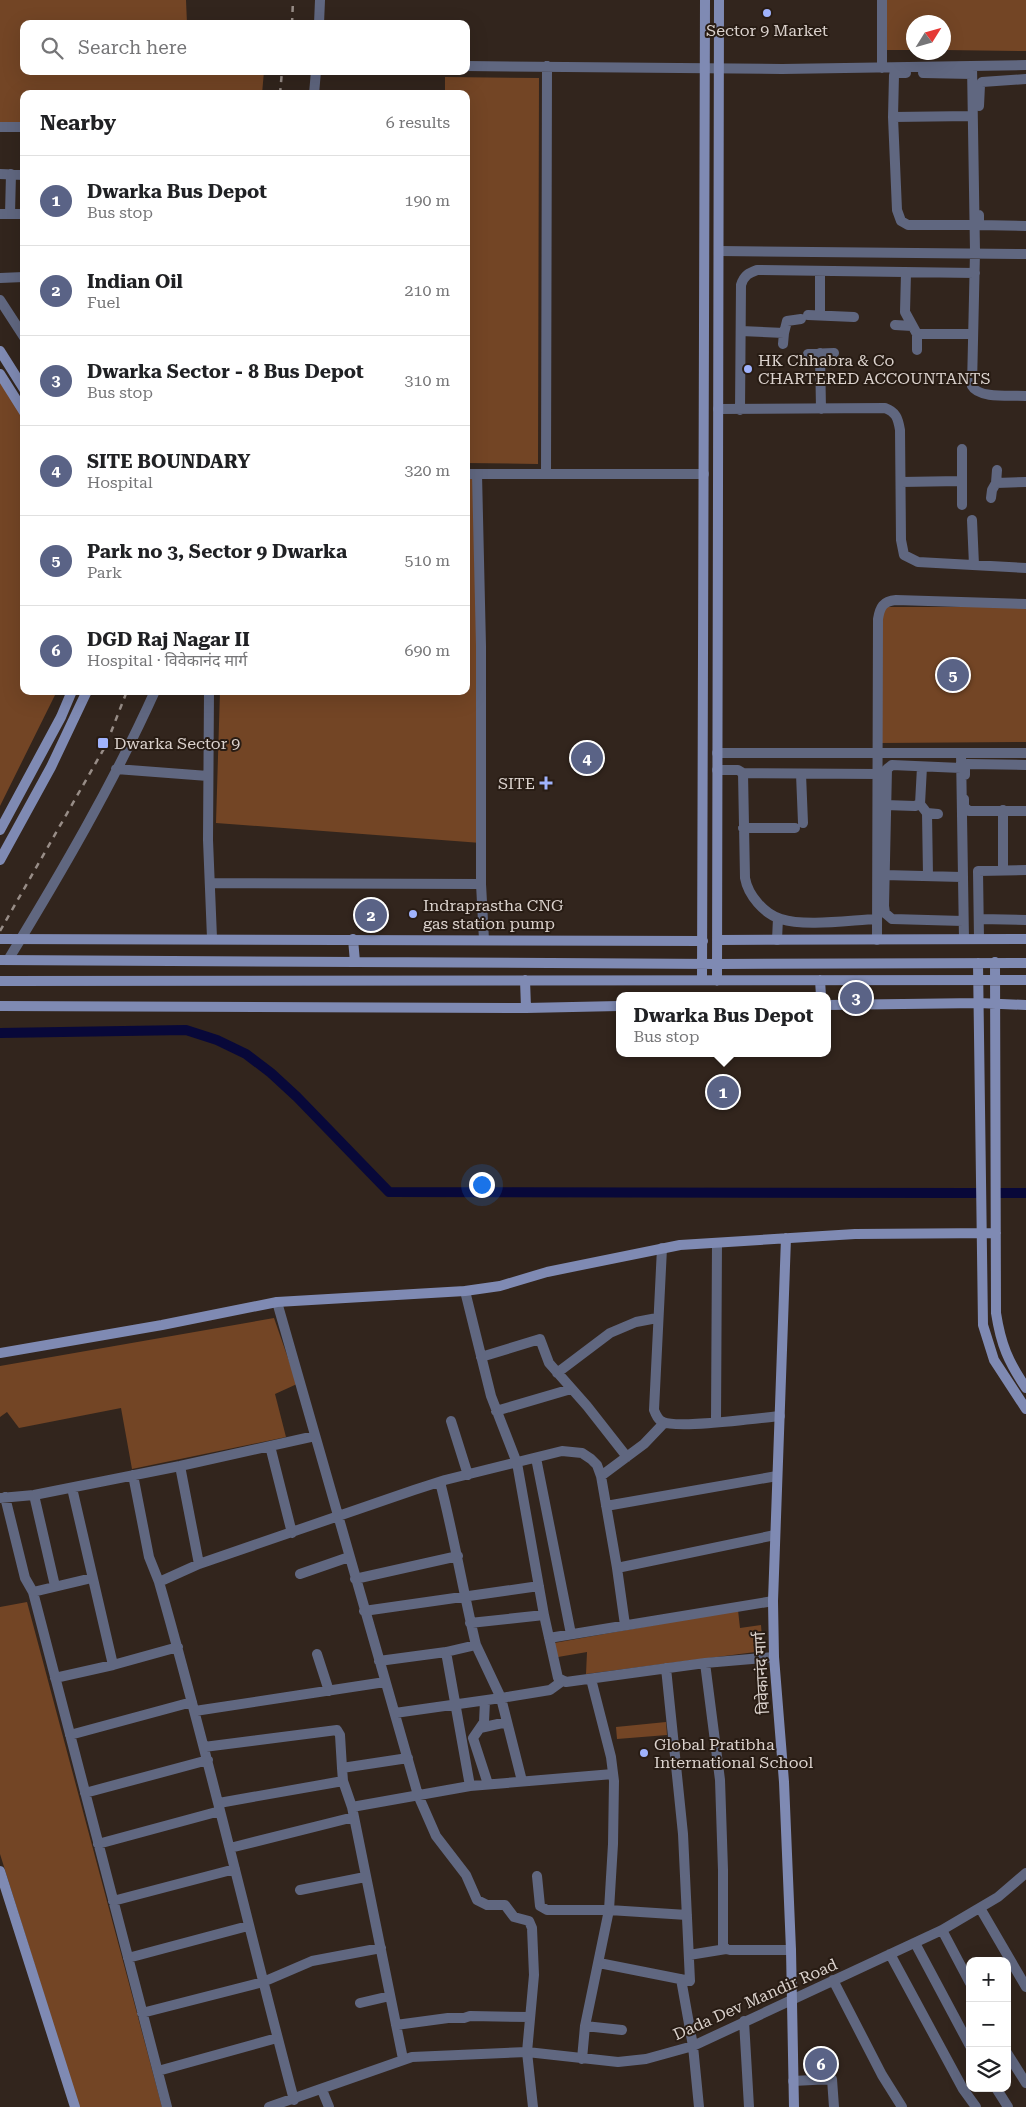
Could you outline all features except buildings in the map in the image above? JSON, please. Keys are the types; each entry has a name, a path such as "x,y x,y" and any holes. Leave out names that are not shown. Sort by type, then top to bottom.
{"street":[{"path":"319,20 320,0"},
{"path":"702,980 705,0"},
{"path":"717,981 719,0"},
{"path":"882,0 882,68"},
{"path":"974,225 908,225 901,222 897,210 893,118 896,73 972,70 1026,65"},
{"path":"470,66 972,70"},
{"path":"546,474 547,66"},
{"path":"972,70 975,252 972,379 975,390 982,394 1026,396"},
{"path":"314,90 316,75"},
{"path":"1026,79 988,80 980,85 979,225 1026,226"},
{"path":"893,118 972,116"},
{"path":"0,127 20,127"},
{"path":"20,175 5,174 5,214 20,214"},
{"path":"719,251 975,252 1026,254"},
{"path":"740,410 741,285 743,278 749,272 757,270 975,273"},
{"path":"820,271 820,315"},
{"path":"906,273 905,312 914,330 918,350"},
{"path":"0,278 20,277"},
{"path":"0,300 20,331"},
{"path":"783,344 787,321 820,315 854,317"},
{"path":"895,326 914,330 973,334"},
{"path":"741,331 784,333"},
{"path":"0,351 20,383"},
{"path":"820,353 820,409"},
{"path":"808,354 834,353"},
{"path":"0,374 20,406"},
{"path":"718,410 885,408 894,411 899,420 900,430 901,540 904,555 918,562 1026,568"},
{"path":"962,449 962,505"},
{"path":"991,498 992,490 996,483 997,470"},
{"path":"484,940 481,884 481,646 472,474 704,474"},
{"path":"901,482 961,481"},
{"path":"996,483 1026,482"},
{"path":"972,520 974,565"},
{"path":"877,940 878,619 880,608 887,601 896,600 1026,604"},
{"path":"0,830 70,695"},
{"path":"0,860 51,767 85,695"},
{"path":"4,960 21,940 74,849 154,695"},
{"path":"209,695 208,776 212,938"},
{"path":"717,752 1026,753"},
{"path":"961,752 964,939"},
{"path":"961,768 892,765 888,767 885,805 884,906 885,913 892,919 963,921"},
{"path":"1026,765 965,765 965,809 969,811 1026,811"},
{"path":"922,767 920,804 927,813 928,876"},
{"path":"116,769 208,776"},
{"path":"717,770 738,770 743,773 878,774"},
{"path":"743,773 746,887 767,912 778,918 791,921 877,919"},
{"path":"743,828 802,825 804,774"},
{"path":"885,805 915,806 920,804"},
{"path":"1003,810 1003,869"},
{"path":"927,813 938,814"},
{"path":"979,939 980,919 977,872 981,870 1003,869 1026,870"},
{"path":"884,875 962,877"},
{"path":"210,883 481,884"},
{"path":"776,940 778,918"},
{"path":"980,919 1026,920"},
{"path":"0,939 212,938 703,941"},
{"path":"353,939 355,962"},
{"path":"717,940 1026,939"},
{"path":"4,960 703,964 1026,962"},
{"path":"995,962 996,1312 998,1328 1009,1363 1026,1388"},
{"path":"978,963 983,1325 994,1360 1026,1409"},
{"path":"526,980 526,1008"},
{"path":"820,980 821,992"},
{"path":"0,981 1026,980"},
{"path":"831,1005 979,1003 1026,1005"},
{"path":"0,1006 526,1008 616,1006"},
{"path":"0,1353 162,1325 277,1302 465,1291 500,1286 547,1272 680,1245 855,1234 996,1234"},
{"name":"विवेकानंद मार्ग","path":"786,1238 773,1601 774,1657 784,1782 791,1950 794,2107"},
{"path":"716,1422 718,1243"},
{"path":"662,1248 657,1318 654,1410 658,1419 664,1423 716,1422 780,1416"},
{"path":"465,1291 496,1411 517,1463 544,1615 556,1673 561,1682"},
{"path":"277,1302 418,1796 436,1836 466,1875 477,1900 481,1904 505,1905 514,1917 525,1919 531,1924 534,1944 534,1975 527,2052 533,2107"},
{"path":"556,1374 610,1333 636,1322 657,1318"},
{"path":"481,1357 540,1339 549,1363 556,1374 591,1411 627,1457"},
{"path":"496,1411 571,1389"},
{"path":"451,1421 468,1475"},
{"path":"600,1476 644,1444 664,1423"},
{"path":"167,2107 33,1592 24,1578 3,1498 34,1495 133,1476 315,1436"},
{"path":"270,1446 292,1533"},
{"path":"159,1582 199,1564 440,1482 562,1451 582,1454 591,1458 600,1476 617,1568 625,1625"},
{"path":"536,1458 571,1634"},
{"path":"180,1466 199,1564"},
{"path":"133,1476 149,1557 159,1582 178,1647 294,2100"},
{"path":"606,1506 778,1476"},
{"path":"440,1482 458,1556 476,1646 501,1698 522,1781"},
{"path":"72,1488 113,1665"},
{"path":"34,1495 55,1586"},
{"path":"617,1568 775,1535"},
{"path":"355,1579 458,1556"},
{"path":"300,1574 349,1557"},
{"path":"33,1592 92,1578"},
{"path":"364,1611 539,1586"},
{"path":"549,1638 773,1601"},
{"path":"470,1623 544,1615"},
{"path":"378,1661 476,1646"},
{"path":"55,1678 113,1665 178,1647"},
{"path":"446,1652 470,1786"},
{"path":"317,1654 329,1691"},
{"path":"396,1714 550,1690 561,1682 705,1663 774,1657"},
{"path":"705,1663 720,1780 723,1870 722,1938 726,1949"},
{"path":"599,1963 690,1981 683,1834 666,1668"},
{"path":"582,2059 586,2026 609,1910 613,1844 613,1774 610,1750 591,1678"},
{"path":"70,1735 194,1707 329,1691 385,1682"},
{"path":"485,1701 484,1722 473,1738 488,1784"},
{"path":"480,1728 507,1722"},
{"path":"204,1747 337,1730 340,1735 344,1781 353,1812 403,2060"},
{"path":"342,1768 408,1758"},
{"path":"85,1793 208,1760"},
{"path":"230,1848 353,1812 418,1796 470,1786 613,1774"},
{"path":"98,1844 220,1807 344,1781"},
{"path":"113,1900 235,1870"},
{"path":"0,1871 75,2107"},
{"name":"Dada Dev Mandir Road","path":"269,2107 294,2100 412,2057 466,2053 527,2052 618,2062 646,2059 693,2046 942,1930 998,1897 1026,1873"},
{"path":"537,1876 539,1902 543,1909 609,1910 687,1915"},
{"path":"300,1890 365,1877"},
{"path":"980,1908 1026,1987"},
{"path":"128,1958 248,1926"},
{"path":"942,1930 966,1975"},
{"path":"915,1943 966,2039"},
{"path":"142,2013 263,1982 312,1961 381,1948"},
{"path":"689,1955 726,1949 791,1950"},
{"path":"890,1954 963,2089 976,2107"},
{"path":"681,1979 693,2046 699,2107"},
{"path":"833,1980 902,2107"},
{"path":"360,2003 390,1996"},
{"path":"396,2025 470,2016 530,2017"},
{"path":"744,2021 749,2107"},
{"path":"586,2026 622,2030"},
{"path":"158,2071 277,2038"},
{"path":"1011,2059 1026,2083"},
{"path":"793,2081 832,2079 834,2107"},
{"path":"322,2090 329,2107"},
{"path":"999,2092 1008,2107"}],"shaded area":[{"path":"0,0 186,0 187,20 20,20 20,75 264,75 262,90 20,90 20,128 0,128"},
{"path":"887,0 1026,0 1026,51 951,50 951,15 906,15 906,50 886,50"},
{"path":"445,77 539,78 538,464 470,463 470,90 445,90"},
{"path":"0,375 20,406 20,695 55,695 0,806"},
{"path":"470,473 477,474 481,843 216,823 220,695 470,695"},
{"path":"879,607 1026,607 1026,742 881,743"},
{"path":"274,1318 297,1384 275,1394 286,1437 132,1469 121,1408 19,1428 7,1412 0,1417 0,1366"},
{"path":"27,1602 162,2107 79,2107 0,1854 0,1607"},
{"path":"738,1610 740,1628 761,1625 763,1651 586,1674 587,1652 558,1657 554,1643"},
{"path":"666,1722 667,1735 617,1739 616,1727"}],"waterway":[{"path":"0,1033 186,1030 217,1040 246,1054 271,1073 297,1097 389,1192 976,1193"},
{"path":"1001,1193 1026,1193"}],"railway":[{"path":"292,20 293,0"},
{"path":"280,90 282,75"},
{"path":"0,931 106,745 125,695"}],"place":[{"name":"Sector 9 Market","path":"767,13"},
{"name":"HK Chhabra & Co CHARTERED ACCOUNTANTS","path":"748,369"},
{"name":"Park no 3, Sector 9 Dwarka","path":"953,675"},
{"name":"Dwarka Sector 9","path":"103,743"},
{"name":"SITE BOUNDARY","path":"587,758"},
{"name":"SITE","path":"546,783"},
{"name":"Indraprastha CNG gas station pump","path":"413,914"},
{"name":"Indian Oil","path":"371,915"},
{"name":"Dwarka Sector - 8 Bus Depot","path":"856,998"},
{"name":"Dwarka Bus Depot","path":"723,1092"},
{"name":"Global Pratibha International School","path":"644,1753"},
{"name":"DGD Raj Nagar II","path":"821,2064"}]}
